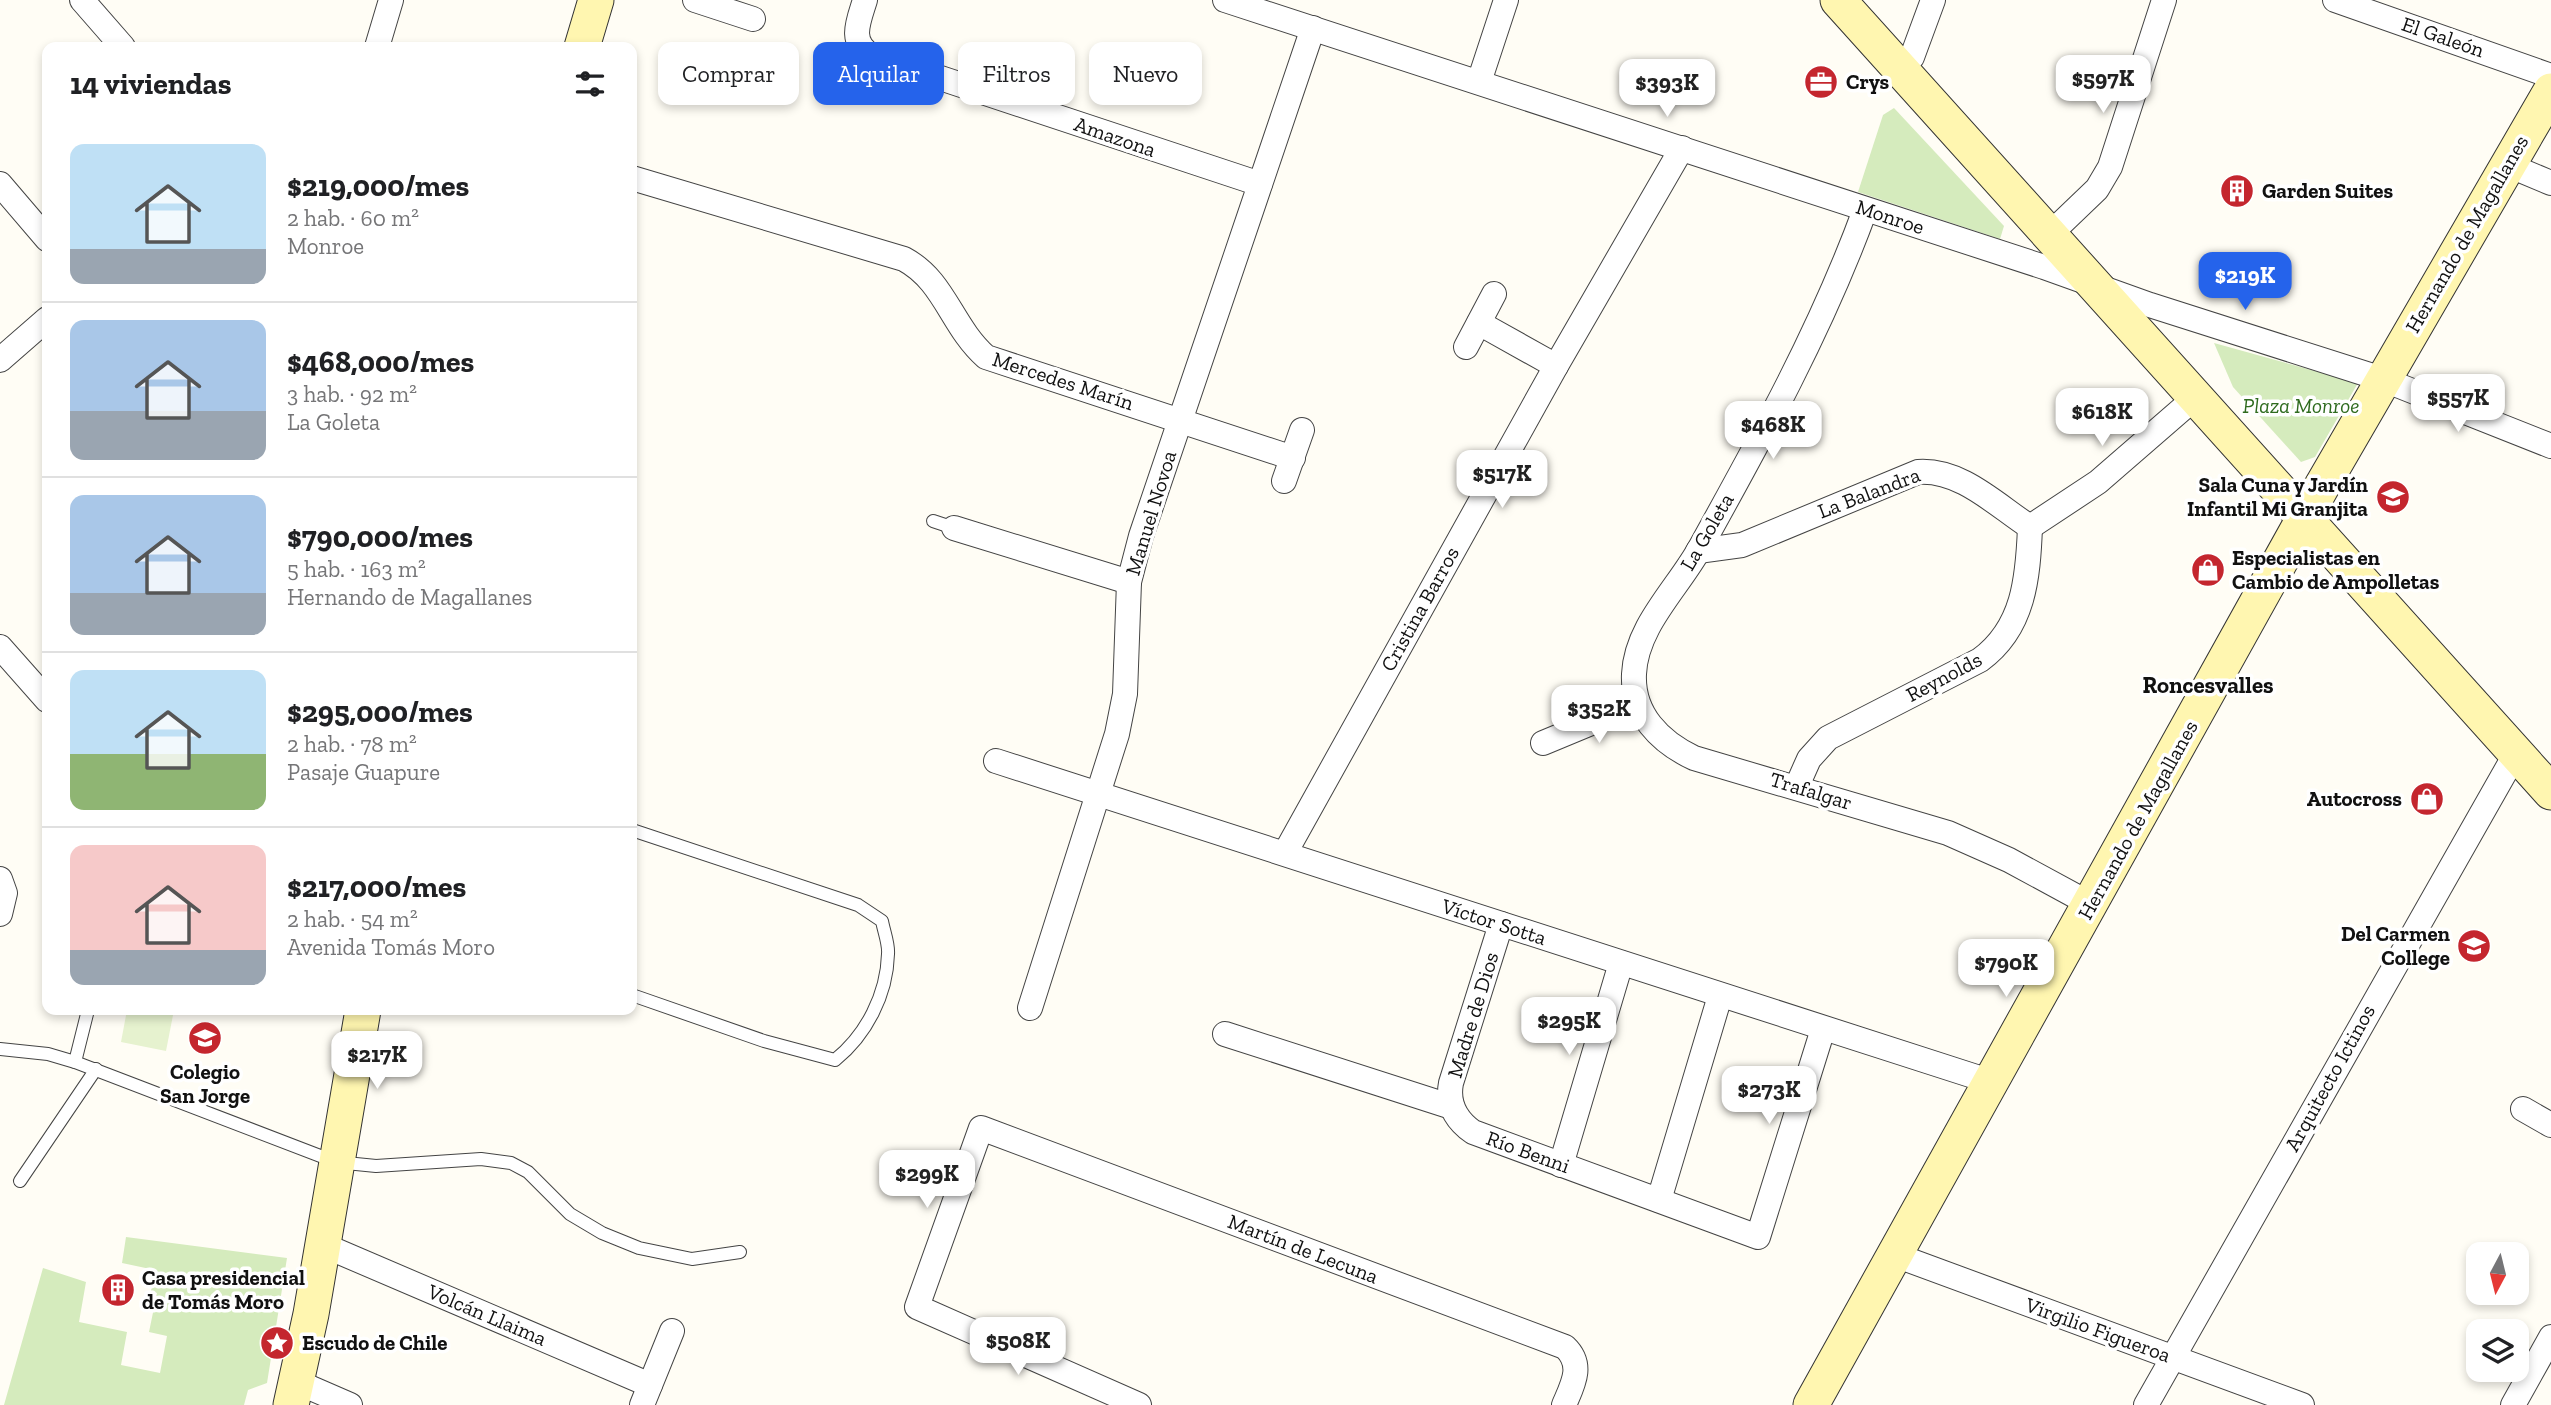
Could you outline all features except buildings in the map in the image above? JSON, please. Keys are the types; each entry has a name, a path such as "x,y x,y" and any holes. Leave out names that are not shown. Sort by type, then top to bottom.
{"main road":[{"path":"584,42 597,0"},
{"path":"1838,0 2551,792"},
{"name":"Hernando de Magallanes","path":"1811,1405 2092,905 2304,517 2551,91"},
{"path":"294,1394 323,1245 335,1161 362,1015"}],"street":[{"path":"82,0 119,42"},
{"path":"695,0 753,19"},
{"name":"Amazona","path":"865,0 856,32 862,48 871,55 1260,184"},
{"name":"Monroe","path":"1225,0 1288,9 1313,28 2094,284 2150,306 2382,379 2551,446"},
{"path":"1479,82 1506,0"},
{"path":"1901,70 1912,57 1933,0"},
{"path":"2049,235 2097,189 2110,167 2164,0"},
{"name":"El Galeón","path":"2335,0 2551,76"},
{"path":"378,42 385,1"},
{"name":"Manuel Novoa","path":"1030,1008 1099,793 1125,694 1129,582 1180,419 1313,28"},
{"name":"Cristina Barros","path":"1285,853 1556,366 1682,148"},
{"path":"2508,165 2551,183"},
{"name":"Mercedes Marín","path":"637,179 904,259 931,279 955,323 970,343 986,357 1180,419 1289,470 1302,430"},
{"path":"0,184 42,233"},
{"name":"La Goleta","path":"1637,704 1634,674 1639,646 1651,622 1698,551 1815,335 1865,210"},
{"path":"1466,347 1494,294"},
{"path":"0,360 42,323"},
{"path":"1479,324 1556,366"},
{"path":"2030,527 2098,482 2196,397"},
{"name":"La Balandra","path":"1698,551 1742,545 1899,478 1935,470 1965,482 2030,527"},
{"path":"944,525 1129,582"},
{"name":"Reynolds","path":"1797,786 1809,759 1828,738 1980,660 1998,647 2020,606 2028,562 2030,527"},
{"path":"0,648 42,694"},
{"path":"1543,743 1637,704"},
{"name":"Trafalgar","path":"1637,704 1656,733 1681,752 1948,833 2009,860 2092,905"},
{"name":"Arquitecto Ictinos","path":"2146,1405 2516,752"},
{"name":"Víctor Sotta","path":"996,761 1992,1082"},
{"path":"0,879 5,893 0,914"},
{"name":"Madre de Dios","path":"1452,1107 1451,1083 1501,924"},
{"path":"1561,1165 1621,963"},
{"path":"1659,1200 1720,996"},
{"name":"Río Benni","path":"1452,1107 1457,1118 1473,1132 1758,1237 1824,1029"},
{"path":"1225,1034 1452,1107"},
{"path":"2523,1109 2551,1125"},
{"name":"Martín de Lecuna","path":"1139,1405 916,1307 981,1128 1564,1347 1571,1353 1577,1369 1564,1405"},
{"name":"Volcán Llaima","path":"323,1245 646,1395"},
{"name":"Virgilio Figueroa","path":"1895,1255 2302,1405"},
{"path":"646,1395 672,1331"},
{"path":"2513,1405 2551,1337"},
{"path":"294,1394 350,1405"}],"lane":[{"path":"637,832 858,905 882,921 889,952 886,974 871,1017 852,1046 835,1060 764,1041 637,997"},
{"path":"75,1062 87,1015"},
{"path":"0,1049 48,1054 96,1069 335,1161 376,1167 481,1159 511,1163 528,1172 570,1214 602,1233 639,1248 692,1259 740,1252"},
{"path":"20,1181 96,1069"}],"green space":[{"path":"1894,108 2004,226 2000,239 1858,192 1883,115"},
{"name":"Plaza Monroe","path":"2214,343 2358,383 2315,457 2301,462 2233,387"},
{"path":"126,1015 173,1015 166,1051 121,1042"},
{"path":"126,1237 287,1258 267,1383 248,1390 244,1405 4,1405 43,1268 86,1282 79,1322 127,1332 121,1365 160,1373 167,1336 149,1332 157,1293 151,1291 155,1270 122,1263"}],"place":[{"name":"Crys","path":"1821,82"},
{"name":"Garden Suites","path":"2237,191"},
{"name":"Sala Cuna y Jardín Infantil Mi Granjita","path":"2393,497"},
{"name":"Especialistas en Cambio de Ampolletas","path":"2208,570"},
{"name":"Autocross","path":"2427,799"},
{"name":"Del Carmen College","path":"2474,946"},
{"name":"Colegio San Jorge","path":"205,1038"},
{"name":"Casa presidencial de Tomás Moro","path":"118,1290"},
{"name":"Escudo de Chile","path":"277,1343"}],"district":[{"name":"Roncesvalles","path":"2208,685"}]}
